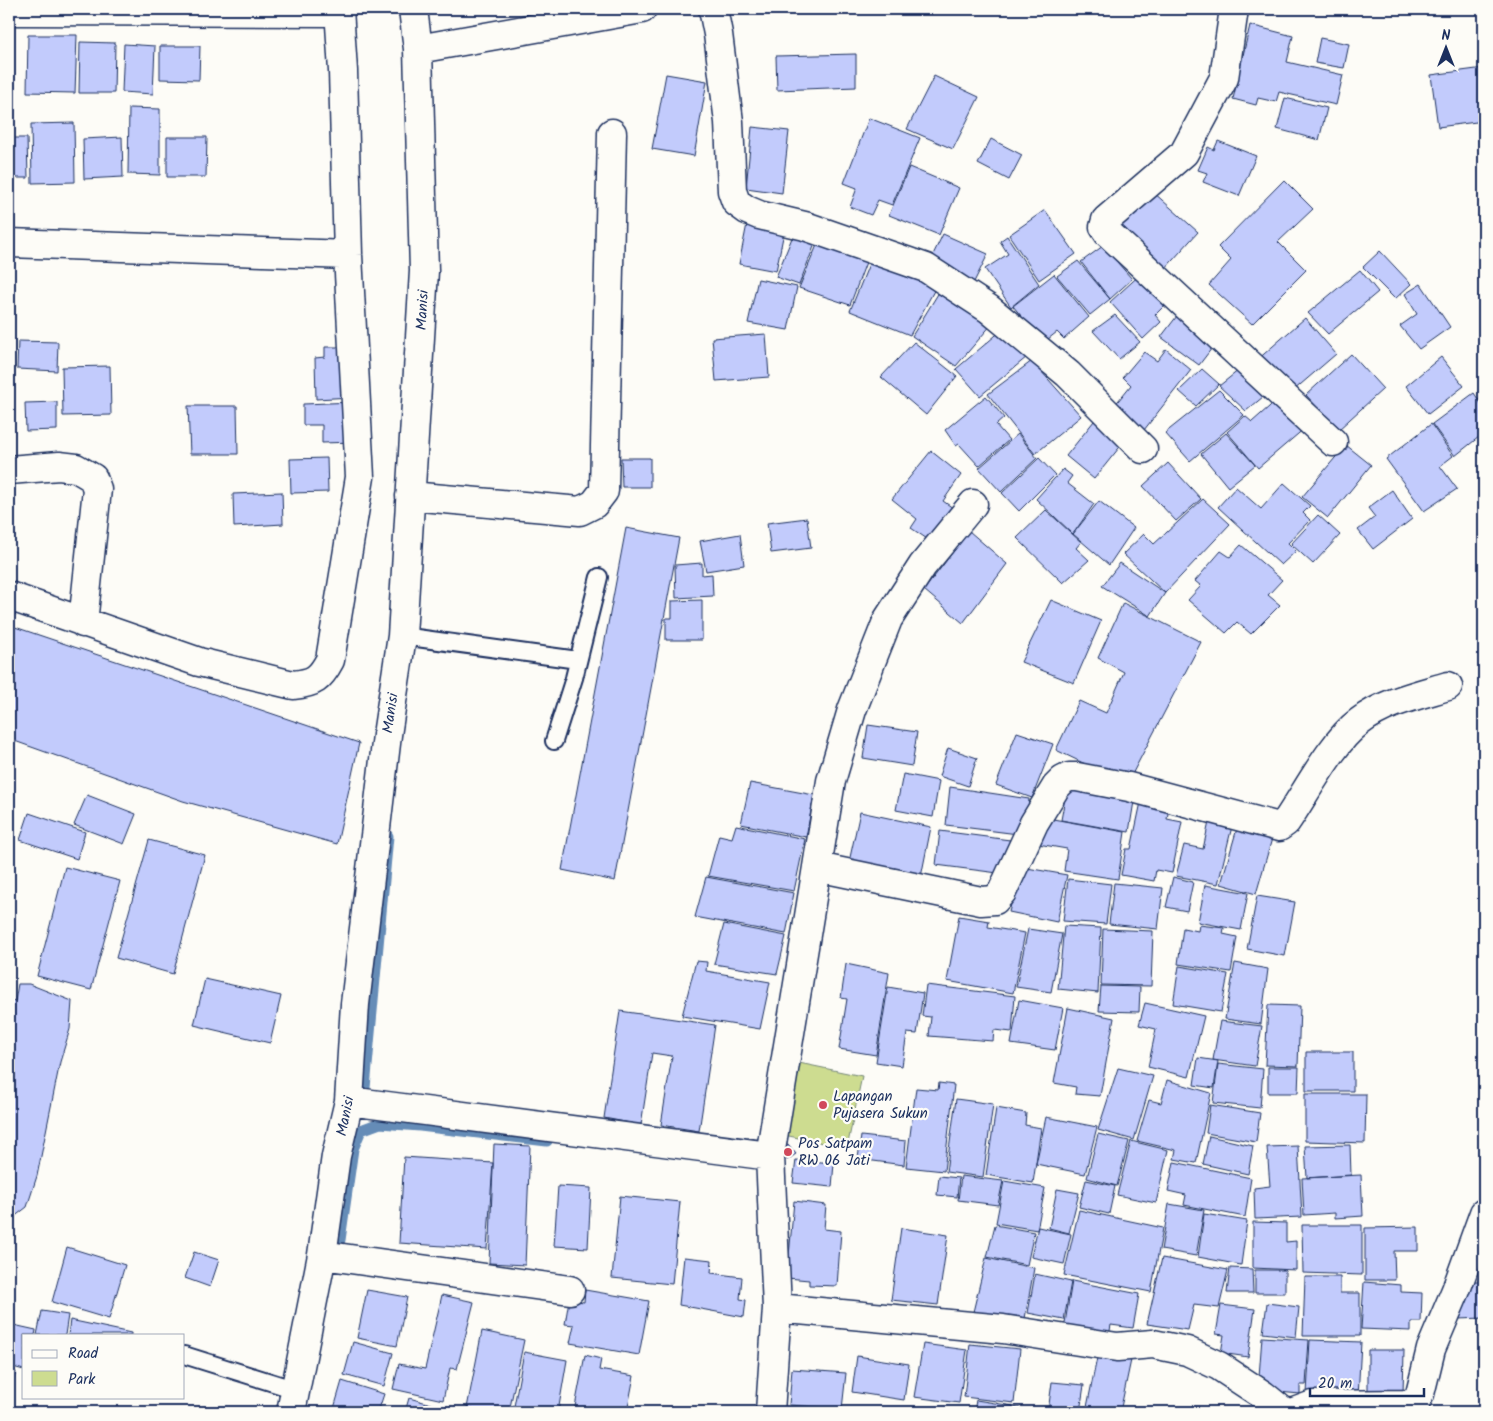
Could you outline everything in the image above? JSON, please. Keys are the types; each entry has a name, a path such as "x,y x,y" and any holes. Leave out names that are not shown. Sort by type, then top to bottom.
{"street":[{"name":"Manisi","path":"294,1401 322,1255 336,1156 349,1101 355,1004 387,735 402,636 424,271 418,49 412,9"},
{"path":"418,49 642,9"},
{"path":"713,9 729,122 732,191 736,202 747,210 759,215 805,226 926,268 989,309 1068,374 1143,449"},
{"path":"1234,9 1224,78 1184,153 1106,220 1104,227 1108,233 1333,442"},
{"path":"9,11 340,10 348,255 360,477 330,660 324,671 315,680 293,685 199,662 9,596"},
{"path":"410,496 580,511 594,504 604,491 612,133"},
{"path":"9,244 348,255"},
{"path":"9,470 59,466 76,468 93,478 97,490 83,623"},
{"path":"770,1412 778,1308 770,1156 834,772 852,710 888,619 923,564 972,504"},
{"path":"817,867 981,901 995,900 1002,892 1034,823 1043,808 1056,787 1062,780 1069,777 1129,787 1279,827 1286,822 1341,740 1358,722 1398,701 1448,686"},
{"path":"349,1101 770,1156"},
{"path":"1294,1412 1313,1406 1410,1404 1416,1402 1420,1394 1432,1349 1484,1213"},
{"path":"322,1255 570,1290"},
{"path":"778,1308 1003,1329 1117,1347 1153,1344 1187,1351 1220,1366 1284,1412"}],"lane":[{"path":"554,741 578,660 599,577"},
{"path":"402,636 578,660"},
{"path":"185,1355 294,1401"}],"green space":[{"name":"Lapangan Pujasera Sukun","path":"799,1063 862,1076 847,1148 784,1135"}],"building":[{"path":"1250,25 1293,36 1287,62 1343,75 1336,105 1279,92 1276,102 1258,98 1256,105 1233,99"},
{"path":"28,35 77,35 75,93 27,92"},
{"path":"1320,38 1349,44 1344,68 1315,63"},
{"path":"80,42 115,43 114,93 79,93"},
{"path":"124,44 155,46 153,94 122,92"},
{"path":"160,46 200,46 199,80 160,79"},
{"path":"856,54 856,87 777,90 776,56"},
{"path":"1484,68 1484,121 1438,127 1431,75"},
{"path":"666,74 707,81 694,156 652,149"},
{"path":"934,76 979,97 953,149 907,129"},
{"path":"1285,98 1327,108 1319,140 1277,129"},
{"path":"129,108 160,109 160,175 128,174"},
{"path":"869,118 920,138 892,205 878,200 871,215 850,207 857,188 844,183"},
{"path":"74,123 75,182 32,183 31,124"},
{"path":"752,127 789,131 782,193 746,188"},
{"path":"122,137 123,177 84,179 83,139"},
{"path":"167,137 207,137 206,177 167,177"},
{"path":"9,138 27,138 28,178 9,178"},
{"path":"991,139 1022,155 1009,180 978,164"},
{"path":"1218,141 1256,156 1239,196 1203,182 1207,173 1198,170 1208,147 1214,150"},
{"path":"909,167 959,188 939,235 889,215"},
{"path":"1284,180 1313,209 1278,242 1306,270 1252,324 1209,285 1231,260 1218,247"},
{"path":"1153,192 1198,232 1164,270 1118,229"},
{"path":"1045,210 1076,254 1039,280 1009,235"},
{"path":"748,219 785,227 776,271 739,264"},
{"path":"796,228 818,236 799,285 776,277"},
{"path":"943,234 988,254 972,286 929,263"},
{"path":"1007,236 1039,284 1011,307 985,269 1008,254 1000,241"},
{"path":"820,238 869,254 850,305 799,288"},
{"path":"1103,246 1132,279 1110,299 1081,262"},
{"path":"1380,251 1411,284 1395,299 1363,267"},
{"path":"871,259 936,287 910,335 850,311"},
{"path":"1078,261 1110,299 1090,315 1057,276"},
{"path":"1360,270 1378,292 1328,334 1308,313"},
{"path":"1143,272 1168,302 1155,315 1161,322 1143,339 1110,302"},
{"path":"1054,274 1089,317 1064,339 1057,332 1043,343 1013,306"},
{"path":"758,279 797,287 788,330 748,323"},
{"path":"1421,284 1450,327 1419,349 1400,326 1417,314 1405,294"},
{"path":"941,289 992,324 956,366 912,336"},
{"path":"1115,315 1140,342 1119,359 1093,331"},
{"path":"1177,316 1215,344 1199,365 1161,337"},
{"path":"1305,318 1336,354 1286,397 1256,361"},
{"path":"1002,330 1027,357 980,396 956,369"},
{"path":"766,334 769,377 716,381 712,338"},
{"path":"18,341 58,342 57,371 17,369"},
{"path":"914,342 957,376 926,415 881,377"},
{"path":"325,347 350,347 351,397 316,399 315,358 325,357"},
{"path":"1166,349 1191,370 1144,430 1114,406 1131,385 1123,377 1144,352 1157,361"},
{"path":"1351,354 1383,389 1338,430 1306,395"},
{"path":"1441,357 1464,386 1428,414 1406,386"},
{"path":"1032,361 1081,416 1035,454 988,394"},
{"path":"110,366 111,415 63,416 62,367"},
{"path":"1244,366 1269,392 1246,411 1219,386"},
{"path":"1202,369 1219,384 1196,406 1179,391"},
{"path":"1219,390 1244,415 1190,461 1165,433"},
{"path":"1474,393 1484,408 1484,433 1455,456 1432,424"},
{"path":"986,396 1004,418 996,425 1009,440 979,466 959,444 956,446 945,430"},
{"path":"1278,399 1305,428 1258,468 1227,432 1245,416 1252,422"},
{"path":"57,402 57,430 26,431 25,403"},
{"path":"355,402 355,442 322,443 322,425 303,425 303,404"},
{"path":"188,406 237,406 238,454 190,454"},
{"path":"1094,421 1123,443 1094,479 1066,456"},
{"path":"1431,424 1453,456 1440,466 1457,489 1424,511 1386,459"},
{"path":"1226,433 1255,465 1228,487 1201,454"},
{"path":"1018,434 1037,458 1001,492 979,468"},
{"path":"1346,445 1371,465 1328,518 1302,497"},
{"path":"931,451 961,475 943,501 960,513 936,545 911,528 917,519 892,499"},
{"path":"327,458 328,492 291,493 290,459"},
{"path":"621,458 650,458 650,487 622,487"},
{"path":"1039,458 1055,475 1019,511 1002,493"},
{"path":"1168,463 1201,499 1176,521 1143,486"},
{"path":"1063,469 1072,476 1067,483 1094,504 1073,534 1036,499"},
{"path":"1284,483 1310,506 1303,513 1310,520 1288,543 1296,551 1281,565 1218,507 1236,487 1261,509"},
{"path":"1392,490 1412,519 1373,549 1358,530 1375,517 1368,508"},
{"path":"282,492 283,524 234,527 233,494"},
{"path":"1203,499 1230,524 1165,593 1123,554 1144,534 1154,544"},
{"path":"1099,501 1134,528 1109,565 1073,534"},
{"path":"1046,510 1081,542 1076,548 1089,560 1063,583 1017,538"},
{"path":"1318,515 1340,535 1313,564 1291,544"},
{"path":"807,518 811,548 771,553 767,523"},
{"path":"626,528 679,538 615,881 562,870"},
{"path":"969,531 1007,564 963,623 924,590"},
{"path":"740,534 744,565 706,571 700,541"},
{"path":"1241,545 1282,580 1268,595 1280,605 1251,634 1237,622 1226,633 1188,600 1201,586 1195,581 1221,551 1230,557"},
{"path":"702,563 702,575 712,574 713,596 676,598 675,565"},
{"path":"1120,563 1165,593 1150,616 1102,586"},
{"path":"702,600 702,640 666,640 666,618 672,618 672,601"},
{"path":"1051,600 1101,621 1074,683 1021,662"},
{"path":"1123,603 1201,642 1127,784 1056,750 1079,701 1106,713 1124,672 1098,658"},
{"path":"9,625 359,743 337,844 183,801 9,739"},
{"path":"868,725 917,732 912,766 863,758"},
{"path":"1017,732 1053,744 1032,798 996,785"},
{"path":"948,748 977,758 968,786 939,776"},
{"path":"903,774 939,781 933,817 896,810"},
{"path":"1068,782 1135,795 1129,832 1061,820"},
{"path":"750,783 814,795 806,837 741,824"},
{"path":"950,787 1029,799 1026,835 946,825"},
{"path":"87,795 136,814 124,844 74,825"},
{"path":"1141,802 1169,807 1167,819 1182,822 1172,873 1156,870 1154,881 1121,875 1126,849 1131,849"},
{"path":"860,812 931,827 921,877 849,862"},
{"path":"29,813 85,832 77,859 20,840"},
{"path":"1211,813 1234,818 1218,884 1176,876 1184,845 1203,849"},
{"path":"1042,817 1125,832 1118,879 1064,871 1067,849 1038,844"},
{"path":"1240,818 1275,828 1256,894 1221,884"},
{"path":"736,825 805,839 794,891 708,876 719,835 732,838"},
{"path":"940,831 1010,840 1006,874 936,865"},
{"path":"149,840 205,855 173,974 116,958"},
{"path":"65,867 120,881 91,990 37,976"},
{"path":"1021,867 1067,875 1057,922 1009,912"},
{"path":"706,877 794,893 786,934 695,917"},
{"path":"1173,877 1193,882 1187,911 1166,907"},
{"path":"1068,879 1111,884 1106,924 1063,921"},
{"path":"1114,883 1163,888 1158,929 1109,924"},
{"path":"1205,885 1248,893 1241,930 1198,922"},
{"path":"1257,896 1295,902 1285,956 1247,949"},
{"path":"959,916 989,921 988,927 1025,933 1013,993 947,981"},
{"path":"724,924 786,936 777,974 714,964"},
{"path":"1199,925 1224,928 1223,934 1237,937 1231,972 1178,964 1183,928 1198,931"},
{"path":"1064,926 1101,928 1098,993 1058,989"},
{"path":"1028,929 1062,934 1051,992 1016,987"},
{"path":"1103,929 1153,931 1151,986 1101,985"},
{"path":"696,961 707,962 706,971 770,982 760,1029 682,1016"},
{"path":"1235,963 1268,969 1261,1024 1225,1019"},
{"path":"846,964 889,973 876,1055 839,1049 847,999 841,998"},
{"path":"1179,966 1228,974 1221,1012 1173,1004"},
{"path":"205,979 281,996 270,1043 194,1025"},
{"path":"18,984 29,984 72,1001 70,1029 60,1062 37,1176 27,1207 9,1221 9,1000 15,1001"},
{"path":"926,985 1015,996 1012,1032 994,1030 993,1041 929,1036 931,1017 922,1016"},
{"path":"1101,986 1140,987 1139,1012 1099,1011"},
{"path":"888,987 923,993 917,1034 907,1033 902,1066 876,1062"},
{"path":"1019,1000 1063,1008 1055,1050 1011,1044"},
{"path":"1145,1003 1204,1016 1189,1077 1148,1067 1156,1029 1139,1025"},
{"path":"1268,1005 1300,1006 1298,1066 1265,1065"},
{"path":"1068,1008 1114,1018 1100,1096 1075,1094 1076,1087 1054,1083"},
{"path":"620,1011 715,1025 699,1131 661,1125 672,1056 652,1053 641,1125 604,1118"},
{"path":"1220,1021 1262,1026 1255,1066 1213,1060"},
{"path":"1306,1052 1353,1052 1353,1091 1306,1091"},
{"path":"1198,1058 1218,1061 1214,1088 1194,1085"},
{"path":"1218,1064 1263,1069 1260,1108 1213,1103"},
{"path":"1268,1067 1299,1067 1298,1093 1268,1093"},
{"path":"1118,1068 1153,1076 1134,1140 1098,1130"},
{"path":"1167,1080 1211,1093 1196,1163 1174,1159 1176,1150 1137,1141 1149,1100 1161,1103"},
{"path":"939,1083 954,1085 944,1171 906,1167 916,1088 938,1090"},
{"path":"1305,1094 1366,1094 1365,1143 1305,1141"},
{"path":"956,1099 993,1104 983,1177 946,1172"},
{"path":"1210,1105 1260,1113 1256,1142 1206,1133"},
{"path":"996,1108 1026,1113 1025,1125 1041,1128 1033,1183 986,1175"},
{"path":"1046,1117 1097,1127 1085,1174 1036,1164"},
{"path":"1098,1134 1129,1141 1117,1186 1087,1178"},
{"path":"861,1136 906,1141 904,1165 858,1159"},
{"path":"1209,1136 1253,1146 1248,1174 1203,1164"},
{"path":"1131,1141 1168,1150 1156,1203 1117,1195"},
{"path":"494,1144 530,1146 525,1265 489,1263"},
{"name":"Pos Satpam RW 06 Jati","path":"788,1144 796,1154 787,1160 780,1150"},
{"path":"1350,1145 1351,1175 1307,1178 1305,1146"},
{"path":"1298,1146 1302,1217 1255,1219 1254,1188 1270,1186 1267,1147"},
{"path":"404,1157 493,1163 487,1249 399,1243"},
{"path":"796,1160 834,1163 832,1187 793,1183"},
{"path":"1174,1162 1251,1178 1245,1217 1184,1205 1186,1195 1168,1191"},
{"path":"1361,1175 1363,1216 1335,1218 1335,1213 1304,1215 1302,1178"},
{"path":"939,1176 959,1178 957,1197 937,1195"},
{"path":"961,1176 1003,1181 998,1205 958,1200"},
{"path":"1086,1180 1115,1186 1109,1214 1079,1207"},
{"path":"1004,1181 1045,1188 1037,1230 996,1223"},
{"path":"558,1186 591,1188 588,1248 554,1246"},
{"path":"1057,1189 1079,1193 1069,1233 1049,1228"},
{"path":"620,1196 680,1202 672,1284 612,1278"},
{"path":"794,1201 826,1205 824,1229 841,1231 837,1286 809,1285 809,1280 787,1278"},
{"path":"1169,1204 1204,1210 1196,1256 1161,1250"},
{"path":"1079,1210 1163,1228 1151,1292 1064,1275"},
{"path":"1204,1214 1247,1221 1241,1265 1198,1257"},
{"path":"1253,1222 1286,1223 1286,1242 1296,1241 1296,1270 1253,1268"},
{"path":"995,1225 1034,1232 1027,1265 987,1257"},
{"path":"1302,1225 1362,1225 1362,1275 1303,1273"},
{"path":"1038,1227 1071,1234 1064,1264 1031,1257"},
{"path":"1418,1227 1418,1251 1394,1251 1395,1280 1365,1280 1365,1228"},
{"path":"901,1228 948,1235 938,1305 891,1300"},
{"path":"1484,1243 1484,1278 1480,1279 1475,1245"},
{"path":"67,1247 125,1265 109,1319 52,1302"},
{"path":"194,1252 219,1260 210,1287 185,1278"},
{"path":"684,1257 712,1260 711,1273 742,1277 740,1299 746,1300 744,1317 679,1305"},
{"path":"986,1258 1034,1268 1024,1324 973,1312"},
{"path":"1162,1258 1228,1270 1219,1308 1194,1305 1188,1330 1147,1324"},
{"path":"1230,1268 1252,1269 1253,1293 1227,1293"},
{"path":"1255,1270 1285,1270 1285,1293 1255,1293"},
{"path":"1035,1274 1071,1282 1064,1320 1028,1313"},
{"path":"1305,1277 1340,1277 1340,1293 1360,1293 1360,1336 1303,1336"},
{"path":"1072,1281 1139,1294 1133,1328 1111,1325 1109,1336 1064,1329"},
{"path":"1470,1281 1484,1281 1484,1318 1458,1319"},
{"path":"1364,1282 1401,1285 1401,1292 1422,1293 1421,1322 1411,1322 1411,1331 1361,1329"},
{"path":"367,1290 407,1297 397,1346 357,1338"},
{"path":"585,1290 649,1301 639,1355 570,1343 574,1325 565,1324 569,1300 584,1302"},
{"path":"442,1295 474,1302 457,1369 450,1368 443,1400 393,1389 399,1364 425,1369"},
{"path":"1267,1303 1299,1307 1296,1337 1263,1333"},
{"path":"1221,1305 1255,1309 1248,1357 1221,1353 1224,1335 1216,1334"},
{"path":"42,1311 68,1315 65,1334 37,1334"},
{"path":"70,1320 131,1333 131,1334 68,1334"},
{"path":"9,1324 36,1330 35,1334 22,1334 22,1369 9,1366"},
{"path":"482,1331 524,1340 509,1412 488,1412 467,1408"},
{"path":"1262,1337 1309,1340 1306,1385 1300,1385 1300,1394 1258,1390"},
{"path":"1310,1340 1361,1342 1358,1397 1307,1394"},
{"path":"353,1342 393,1353 384,1386 344,1375"},
{"path":"923,1344 967,1350 959,1403 914,1397"},
{"path":"970,1344 1020,1349 1014,1403 964,1397"},
{"path":"1368,1350 1404,1350 1403,1394 1368,1394"},
{"path":"524,1352 567,1360 558,1412 513,1412"},
{"path":"1098,1353 1131,1360 1120,1412 1086,1412"},
{"path":"585,1355 601,1359 599,1370 634,1376 627,1412 574,1412"},
{"path":"857,1356 909,1364 904,1400 852,1392"},
{"path":"792,1369 846,1373 842,1409 789,1405"},
{"path":"9,1370 16,1372 9,1394"},
{"path":"342,1381 384,1394 378,1412 333,1412"},
{"path":"1052,1382 1084,1385 1080,1412 1048,1412"},
{"path":"409,1398 460,1412 405,1412"},
{"path":"976,1400 1013,1406 1012,1412 974,1412"},
{"path":"1014,1407 1040,1412 1013,1412"}],"waterway":[{"path":"365,1088 388,836"},
{"path":"340,1240 353,1149 361,1130 380,1123 547,1141"}],"place":[{"name":"Lapangan Pujasera Sukun","path":"823,1105"},
{"name":"Pos Satpam RW 06 Jati","path":"788,1152"}]}
